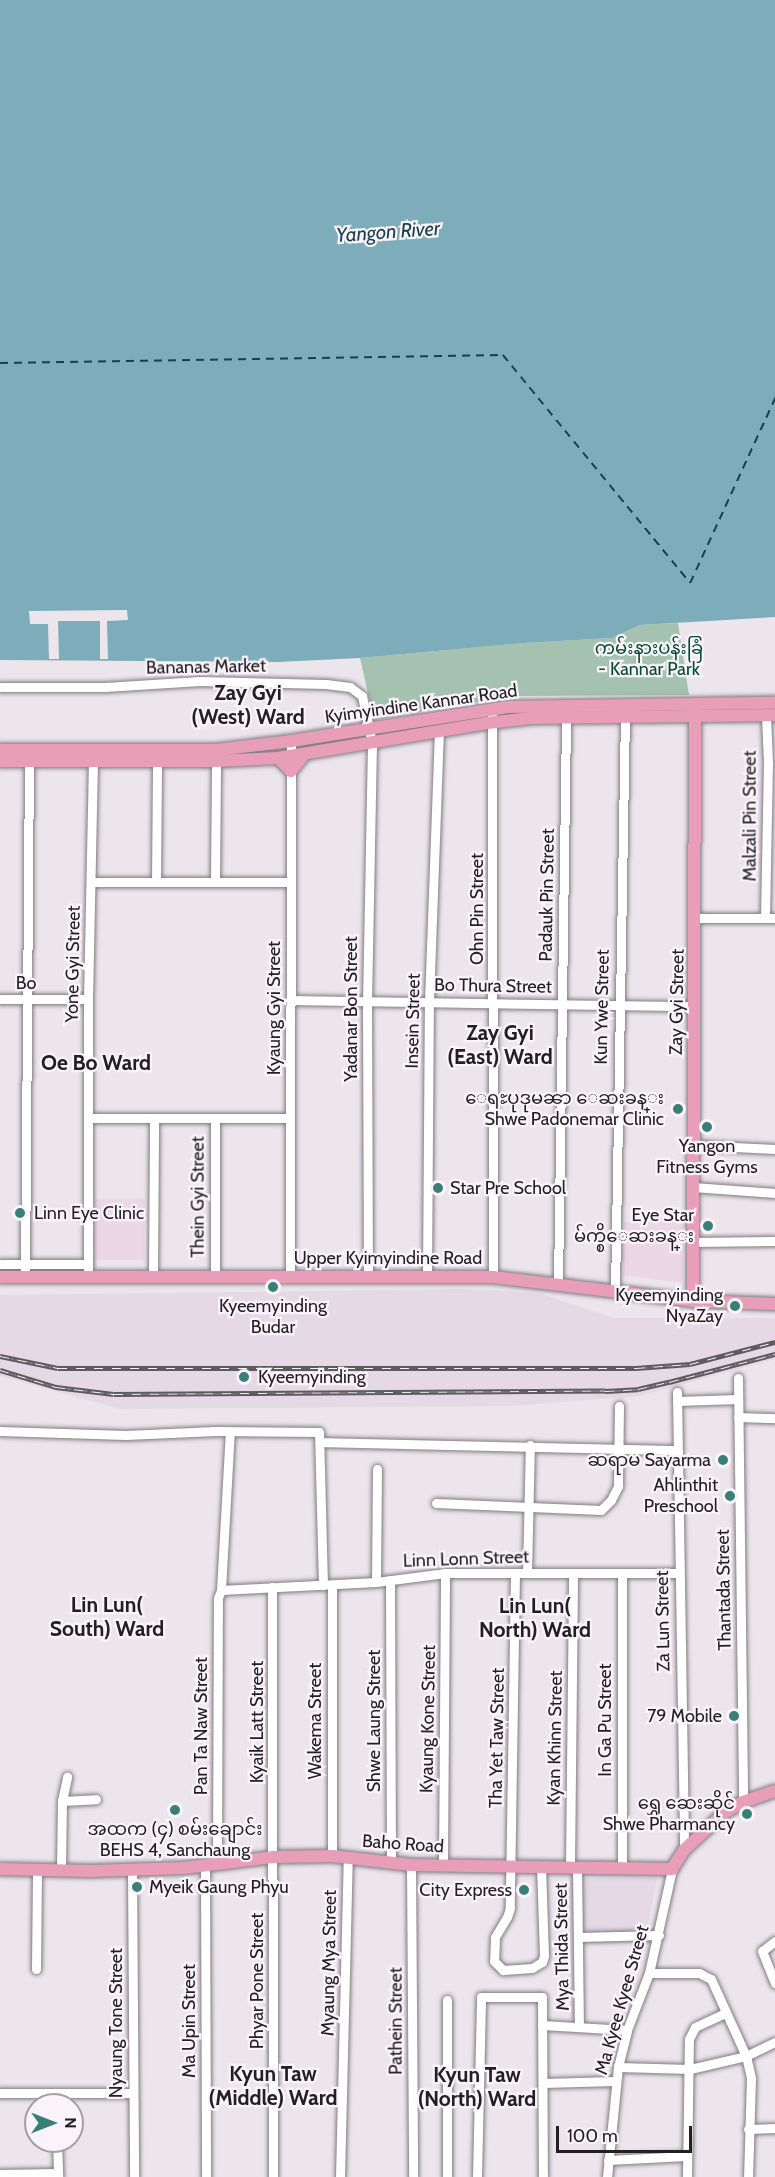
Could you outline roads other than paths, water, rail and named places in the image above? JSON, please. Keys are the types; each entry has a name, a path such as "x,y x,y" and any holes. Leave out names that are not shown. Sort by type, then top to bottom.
{"main road":[{"path":"695,703 689,717 697,736"},
{"name":"Kyimyindine Kannar Road","path":"0,750 29,756 93,761 157,761 216,756 291,741 493,716 624,705 775,703"},
{"name":"Kyimyindine Kannar Road","path":"0,761 29,756 278,758 439,732 493,716 625,721 770,715"},
{"path":"697,736 703,726 718,717"},
{"name":"Zay Gyi Street","path":"693,1301 697,736"},
{"path":"278,758 291,771 298,755"},
{"name":"Upper Kyimyindine Road","path":"0,1277 25,1278 88,1270 153,1276 428,1275 493,1277 693,1301 775,1304"},
{"path":"672,1869 684,1850 725,1812 743,1802 774,1794"},
{"name":"Baho Road","path":"0,1869 132,1869 274,1857 332,1856 411,1865 672,1869"}],"street":[{"name":"Bananas Market","path":"0,687 105,687 200,681 350,687 362,696 372,743"},
{"name":"Kun Ywe Street","path":"615,1292 624,705"},
{"name":"Malzali Pin Street","path":"770,715 768,764 770,918"},
{"name":"Ohn Pin Street","path":"493,716 493,1277"},
{"name":"Padauk Pin Street","path":"558,1285 566,719"},
{"name":"Insein Street","path":"428,1275 429,1002 439,732"},
{"path":"291,741 298,755"},
{"name":"Yadanar Bon Street","path":"368,1276 367,1001 372,743"},
{"path":"25,1278 29,1000 29,756"},
{"path":"215,882 216,756"},
{"name":"Yone Gyi Street","path":"88,1270 88,999 93,761"},
{"path":"156,882 157,761"},
{"name":"Kyaung Gyi Street","path":"290,1276 291,771"},
{"path":"92,882 291,882"},
{"path":"695,918 770,918"},
{"name":"Bo","path":"0,999 88,999"},
{"name":"Bo Thura Street","path":"290,1000 694,1005"},
{"path":"88,1118 290,1118"},
{"path":"153,1276 154,1118"},
{"name":"Thein Gyi Street","path":"215,1118 215,1276"},
{"path":"693,1145 775,1149"},
{"path":"693,1187 775,1193"},
{"path":"693,1242 775,1241"},
{"path":"0,1264 88,1270"},
{"name":"Thantada Street","path":"738,1378 743,1802"},
{"name":"Za Lun Street","path":"684,1850 676,1450 677,1396 738,1399"},
{"path":"436,1503 601,1510 611,1500 618,1486 620,1406"},
{"path":"738,1417 775,1418"},
{"path":"0,1431 126,1435 230,1431 619,1450 676,1450"},
{"name":"Pan Ta Naw Street","path":"211,1864 218,1598 221,1590 230,1431"},
{"name":"Wakema Street","path":"320,1437 327,1585 332,1856"},
{"path":"527,1573 530,1445"},
{"path":"376,1582 377,1468"},
{"name":"Linn Lonn Street","path":"221,1590 376,1582 445,1573 678,1573"},
{"name":"Kyaung Kone Street","path":"443,1865 445,1573"},
{"name":"Tha Yet Taw Street","path":"515,1573 510,1908 495,1937 494,1961 502,1970 532,1968 542,1962 544,1956 541,1867"},
{"name":"Kyan Khinn Street","path":"573,1573 573,1867"},
{"name":"In Ga Pu Street","path":"622,1573 622,1868"},
{"name":"Shwe Laung Street","path":"390,1580 391,1862"},
{"name":"Kyaik Latt Street","path":"272,1587 274,1857"},
{"path":"61,1870 62,1801 67,1777"},
{"path":"62,1801 96,1799"},
{"name":"Phyar Pone Street","path":"273,2177 274,1857"},
{"name":"Myaung Mya Street","path":"340,2177 348,1858"},
{"name":"Ma Upin Street","path":"206,2177 211,1864"},
{"name":"Pathein Street","path":"411,1865 413,2177"},
{"name":"Mya Thida Street","path":"573,1867 578,1937 579,2026"},
{"name":"Nyaung Tone Street","path":"132,1869 134,2177"},
{"name":"Ma Kyee Kyee Street","path":"607,2177 615,2081 627,2030 649,1973 672,1869"},
{"path":"36,1968 37,1870"},
{"path":"578,1937 659,1935"},
{"path":"775,1941 762,1950 775,1983"},
{"path":"649,1973 705,1975 711,1979 746,2056 752,2078 748,2129 748,2177"},
{"path":"477,2177 480,1998 542,1997 543,2177"},
{"path":"447,2000 447,2177"},
{"path":"687,2177 689,2039 695,2027 725,2013"},
{"path":"542,2025 627,2030"},
{"path":"618,2067 690,2069 746,2056 775,2042"},
{"path":"543,2083 615,2081"},
{"path":"0,2093 24,2093"},
{"path":"84,2093 133,2093"},
{"path":"748,2129 775,2128"},
{"path":"0,2174 58,2175 57,2153"},
{"path":"608,2160 687,2156"}],"water":[{"name":"Yangon River","path":"0,0 775,0 775,617 640,625 612,638 524,643 360,658 278,662 0,660"}],"railway":[{"path":"0,1356 58,1368 636,1368 690,1364 775,1342"},
{"path":"0,1370 56,1387 114,1394 605,1391 638,1389 775,1354"}],"place":[{"name":"ေရႊပုဒုမၼာ ေဆးခန္း Shwe Padonemar Clinic","path":"678,1109"},
{"name":"Yangon Fitness Gyms","path":"707,1127"},
{"name":"Star Pre School","path":"438,1188"},
{"name":"Linn Eye Clinic","path":"20,1213"},
{"name":"Eye Star မ်က္စိေဆးခန္း","path":"708,1226"},
{"name":"Kyeemyinding Budar","path":"273,1287"},
{"name":"Kyeemyinding NyaZay","path":"735,1306"},
{"name":"Kyeemyinding","path":"244,1377"},
{"name":"ဆရာမ Sayarma","path":"723,1460"},
{"name":"Ahlinthit Preschool","path":"730,1496"},
{"name":"79 Mobile","path":"734,1716"},
{"name":"အထက (၄) စမ်းချောင်း BEHS 4, Sanchaung","path":"175,1810"},
{"name":"ရွှေ ဆေးဆိုင် Shwe Pharmancy","path":"747,1814"},
{"name":"Myeik Gaung Phyu","path":"137,1887"},
{"name":"City Express","path":"524,1890"}],"district":[{"name":"Zay Gyi (West) Ward","path":"248,705"},
{"name":"Zay Gyi (East) Ward","path":"500,1045"},
{"name":"Oe Bo Ward","path":"96,1063"},
{"name":"Lin Lun( South) Ward","path":"107,1617"},
{"name":"Lin Lun( North) Ward","path":"535,1618"},
{"name":"Kyun Taw (Middle) Ward","path":"273,2086"},
{"name":"Kyun Taw (North) Ward","path":"477,2087"}],"park label":[{"name":"ကမ်းနားပန်းခြံ - Kannar Park","path":"649,659"}]}
